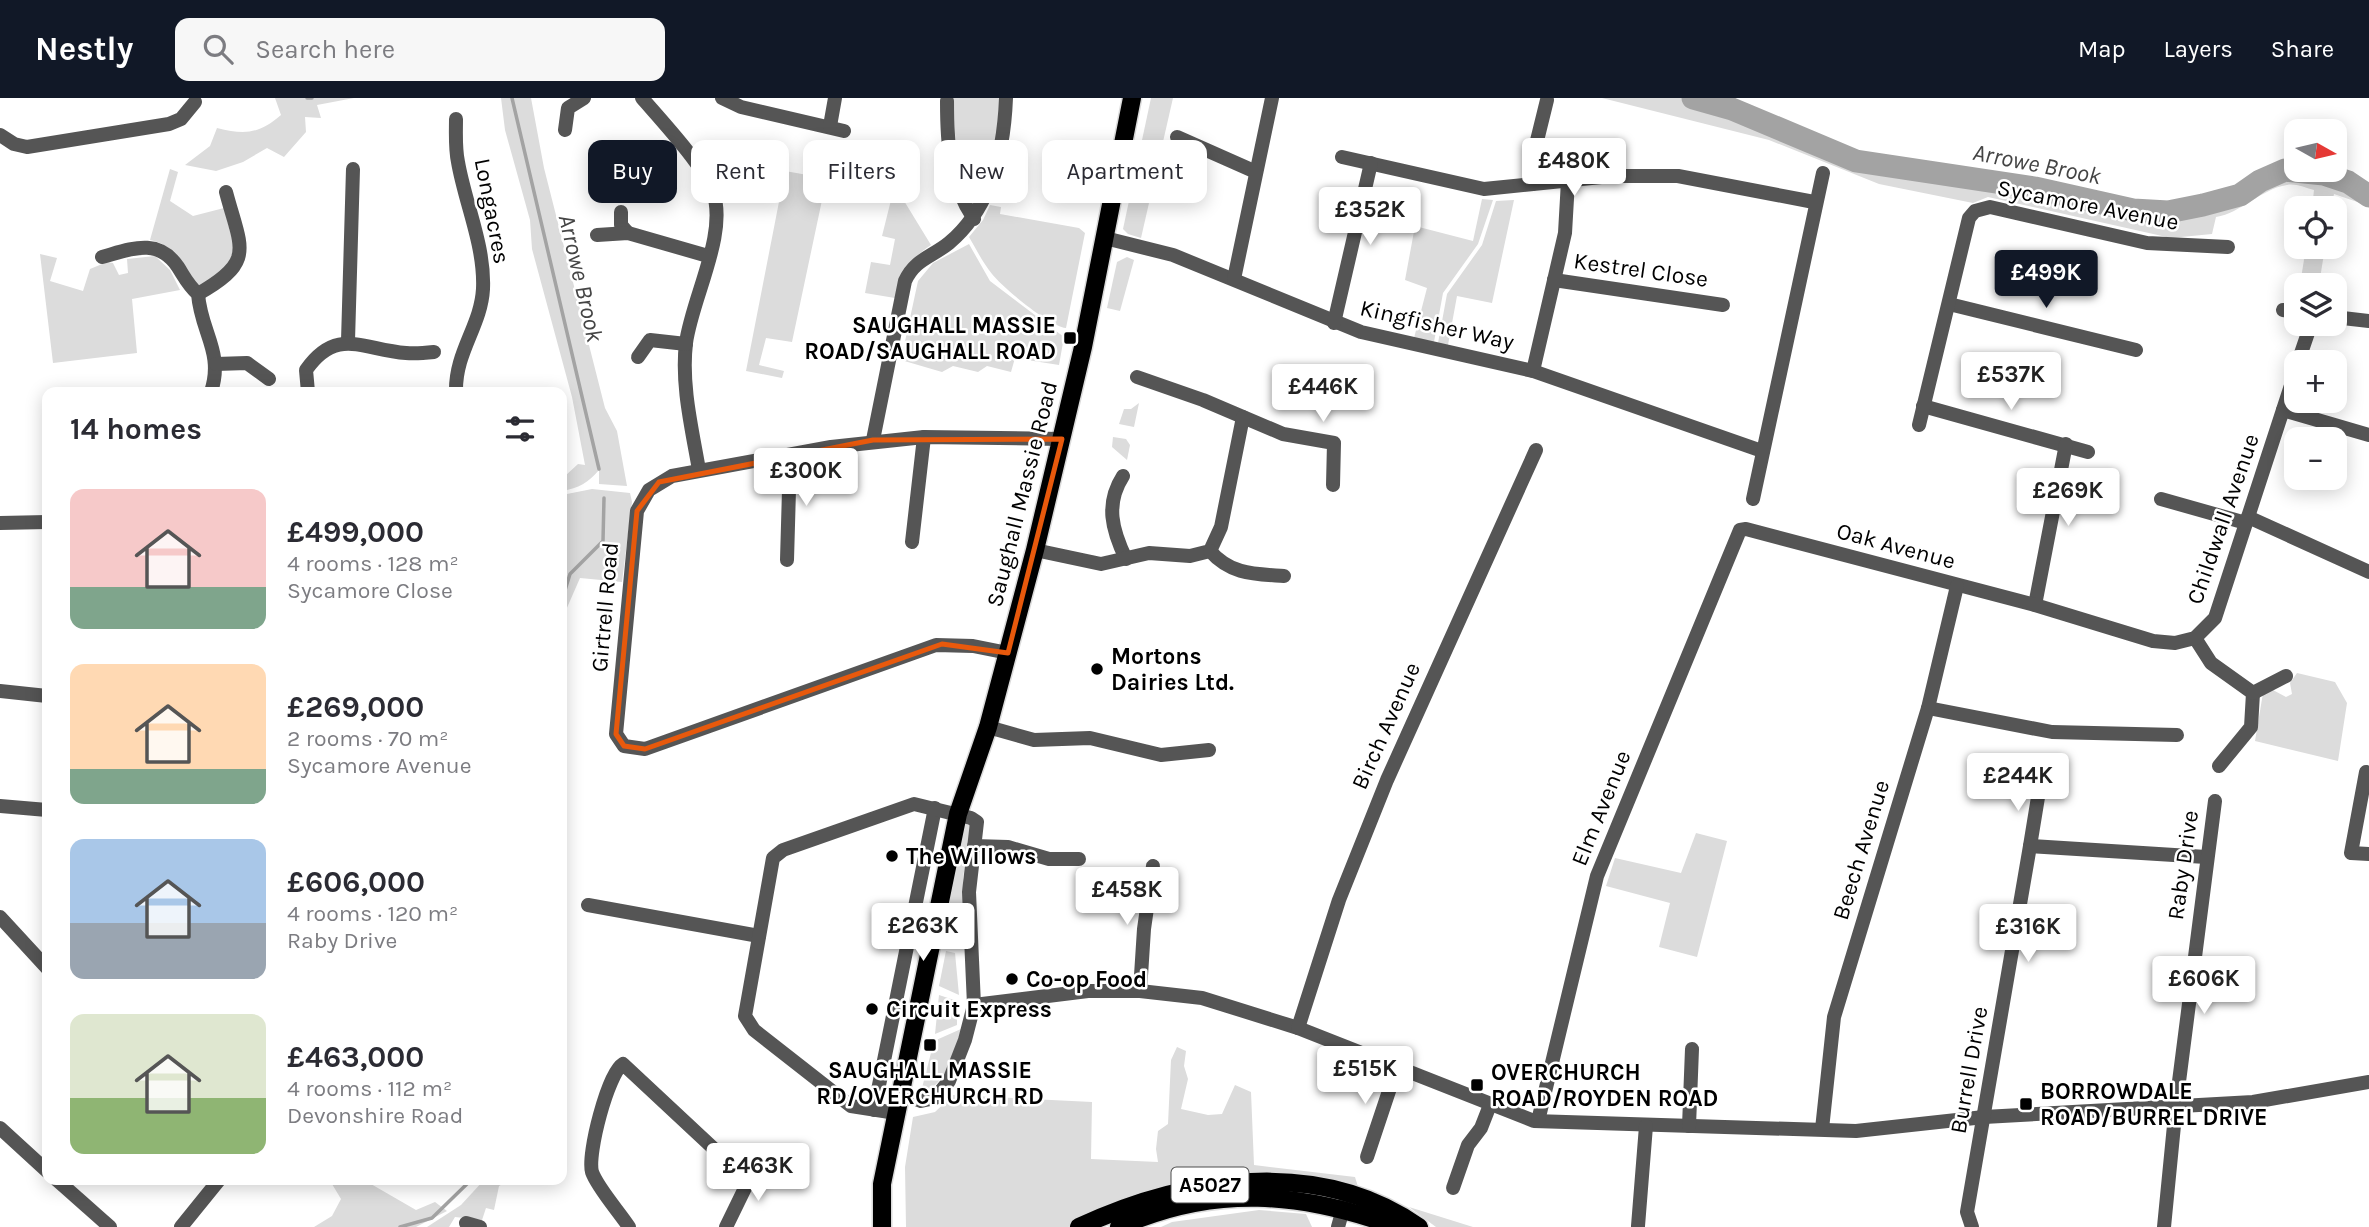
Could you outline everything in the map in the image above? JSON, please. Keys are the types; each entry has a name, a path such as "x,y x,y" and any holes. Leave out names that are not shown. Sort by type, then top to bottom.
{"main road":[{"name":"Saughall Massie Road","path":"882,1218 882,1184 958,814 988,727 1062,439 1132,98"},
{"name":"A5027","path":"1079,1227 1147,1199 1208,1185 1280,1182 1405,1217 1419,1227"},
{"name":"A5027","path":"1119,1227 1171,1209 1246,1196 1345,1201 1397,1227"},
{"path":"882,1218 889,1227"}],"street":[{"path":"565,130 568,108 584,98"},
{"path":"644,98 713,191 717,212 715,235 686,344 686,386 699,470"},
{"path":"722,98 741,107 830,125 844,131"},
{"path":"830,125 835,98"},
{"path":"873,440 905,281 917,262 945,247 974,219 996,167 1006,98"},
{"path":"1234,279 1272,98"},
{"path":"1532,184 1531,165 1547,100"},
{"path":"947,101 949,157 953,179 974,219"},
{"path":"0,135 13,144 27,147 169,124 181,119 195,102"},
{"name":"Longacres","path":"456,118 458,163 480,256 483,288 480,308 456,367 456,387"},
{"path":"1177,137 1256,173"},
{"path":"1342,157 1484,188 1611,176 1678,176 1814,202"},
{"path":"1334,323 1371,163"},
{"path":"348,341 353,169"},
{"path":"1753,499 1814,202 1823,173"},
{"path":"1533,371 1565,233 1569,181"},
{"path":"198,294 233,272 239,259 240,245 226,192"},
{"name":"Sycamore Avenue","path":"1919,425 1969,218 1975,211 1990,207 2147,243 2228,247"},
{"path":"621,212 621,225 628,233"},
{"path":"597,235 628,233 708,256"},
{"name":"Kingfisher Way","path":"1105,238 1172,255 1361,332 1533,371 1762,451"},
{"path":"102,257 145,246 155,247 168,255 186,284 198,294 199,309 216,364 212,387"},
{"name":"Kestrel Close","path":"1553,280 1679,296 1723,305"},
{"path":"1949,304 2136,350"},
{"path":"2347,318 2369,321"},
{"path":"641,327 650,340 686,344"},
{"path":"638,357 650,340"},
{"path":"308,387 306,370 316,356 331,346 348,341 407,353 434,352"},
{"path":"216,364 247,363 270,379"},
{"path":"1137,377 1203,400 1283,434 1334,443 1333,485"},
{"path":"1923,406 2088,452"},
{"name":"Childwall Avenue","path":"2035,605 2153,641 2175,643 2194,638 2215,618 2284,407"},
{"path":"2283,410 2369,436"},
{"path":"1210,551 1221,527 1233,455 1243,418"},
{"path":"912,542 924,437"},
{"name":"Girtrell Road","path":"1008,653 942,644 645,749 624,746 616,734 637,511 642,499 659,482 699,470 873,440 924,437 1062,439"},
{"path":"2035,605 2066,444"},
{"name":"Birch Avenue","path":"1298,1028 1339,900 1387,780 1536,450"},
{"path":"787,559 790,455"},
{"path":"1123,476 1114,491 1111,512 1114,533 1126,559"},
{"path":"2161,499 2247,520 2369,572"},
{"path":"0,523 42,522"},
{"name":"Oak Avenue","path":"1746,529 2035,605"},
{"name":"Elm Avenue","path":"1538,1121 1597,876 1740,530 1746,529"},
{"path":"1035,550 1101,564 1149,553 1190,556 1210,551"},
{"path":"1210,551 1221,563 1233,570 1284,576"},
{"name":"Beech Avenue","path":"1822,1129 1834,1017 1928,708 1958,586"},
{"path":"2194,638 2211,663 2253,693"},
{"path":"2253,693 2286,676"},
{"path":"0,691 42,695"},
{"path":"2219,766 2251,727 2253,693"},
{"path":"1928,708 2052,732 2177,735"},
{"path":"988,727 1034,740 1090,738 1161,755 1209,750"},
{"path":"2366,772 2351,853 2369,854"},
{"name":"Burrell Drive","path":"1972,1227 1967,1212 2040,785"},
{"name":"Raby Drive","path":"2164,1227 2176,1105 2215,801"},
{"path":"897,1113 851,1106 748,1024 745,1016 773,858 778,853 914,804 958,814 977,822 969,892 974,1005 954,1068 940,1093 935,1098 921,1101 901,1093"},
{"path":"0,806 42,810"},
{"path":"874,1110 935,808"},
{"path":"974,846 1008,847 1049,859 1079,859"},
{"path":"2030,846 2207,857"},
{"path":"1140,991 1144,929 1153,866"},
{"path":"588,905 759,936"},
{"path":"0,917 42,963"},
{"path":"934,934 970,940"},
{"path":"974,1005 1088,991 1140,991 1202,998 1298,1028 1490,1105 1538,1121 1856,1131 1984,1117 2253,1101 2369,1082"},
{"path":"1689,1126 1692,1049"},
{"path":"629,1227 592,1172 594,1143 609,1085 616,1068 623,1065 742,1175 746,1186 726,1227"},
{"path":"1367,1157 1396,1067"},
{"path":"1453,1188 1468,1145 1481,1128 1490,1105"},
{"path":"1638,1226 1646,1126"},
{"path":"0,1128 42,1166"},
{"path":"63,1185 110,1227"},
{"path":"181,1227 215,1185"},
{"path":"1338,1227 1345,1201"}],"highlighted area":[{"path":"1062,439 1008,653 942,644 645,749 624,746 616,734 637,511 659,482 873,440"}],"shaded area":[{"path":"275,98 354,98 317,105 321,118 305,117 306,132 284,157 267,148 243,162 216,171 185,165 210,146 217,128 244,132 266,126 273,121 281,115"},
{"path":"501,98 531,98 544,168 605,408 617,431 627,486 599,484 599,470 583,484 567,490 567,474 578,464 585,465 572,397 532,249 530,220 505,130"},
{"path":"954,98 1000,98 995,140 956,140"},
{"path":"1151,98 1173,98 1163,140 1142,140"},
{"path":"1602,98 1693,98 1732,109 1856,161 2035,188 2133,210 2168,212 2203,205 2240,195 2260,181 2284,170 2284,182 2348,182 2369,196 2369,206 2347,198 2347,196 2313,196 2314,190 2287,185 2268,191 2234,211 2216,217 2212,234 2171,238 1988,197 1973,203 1879,184 1769,140"},
{"path":"170,169 178,172 170,201 193,216 224,208 234,247 229,268 202,286 195,285 172,251 150,240"},
{"path":"789,172 803,174 803,203 821,203 792,342 766,338 759,365 784,371 782,378 746,371 779,203 789,203"},
{"path":"1482,199 1493,200 1478,244 1443,293 1434,342 1414,338 1427,288 1405,280 1415,226 1473,241"},
{"path":"1514,200 1492,303 1457,296 1448,345 1438,343 1447,294 1482,245 1496,201"},
{"path":"890,203 905,203 931,245 917,256 908,268 895,298 865,293 871,262 890,265 895,239 882,236"},
{"path":"1129,203 1149,203 1141,238 1128,234 1123,229"},
{"path":"990,205 1001,207 1000,214 1079,228 1085,233 1066,328 1049,321 1016,297 983,261 969,237 983,220"},
{"path":"969,244 990,281 1064,337 1059,365 1015,358 1011,372 987,366 978,372 953,366 942,372 901,360 918,281 933,263"},
{"path":"40,254 57,258 50,281 83,291 90,269 107,262 113,263 119,275 128,273 127,259 155,256 170,270 180,290 132,299 137,353 53,363"},
{"path":"1127,257 1134,260 1120,311 1107,308 1117,262"},
{"path":"2304,259 2323,259 2321,273 2302,273"},
{"path":"1139,403 1134,427 1119,424 1124,409 1131,409"},
{"path":"1113,437 1126,439 1130,445 1127,460 1112,447"},
{"path":"592,489 630,493 632,502 622,582 580,578 567,608 567,494"},
{"path":"2297,673 2335,682 2347,703 2338,761 2255,741 2263,693 2273,690 2286,697 2292,694 2290,683"},
{"path":"966,824 971,825 963,878 965,922 956,927 947,920"},
{"path":"1696,833 1727,841 1697,957 1659,947 1670,903 1606,886 1615,858 1681,873"},
{"path":"946,951 955,953 959,995 939,986"},
{"path":"939,995 957,1001 957,1025 935,1034"},
{"path":"961,1029 946,1072 927,1092 922,1088 934,1041"},
{"path":"1177,1047 1186,1051 1184,1066 1188,1079 1181,1109 1208,1115 1222,1114 1235,1085 1251,1092 1254,1165 1355,1177 1359,1190 1310,1179 1088,1218 1068,1227 906,1227 905,1167 913,1117 935,1112 953,1095 1092,1102 1091,1159 1158,1162 1158,1131 1168,1124 1171,1060"},
{"path":"333,1185 373,1185 416,1210 435,1202 447,1211 416,1227 314,1227 332,1216 341,1199"},
{"path":"479,1185 501,1185 494,1210 486,1208 482,1220 455,1217 449,1227 427,1227 461,1205"},
{"path":"1409,1207 1473,1227 1436,1227"},
{"path":"1259,1210 1306,1214 1312,1227 1161,1227 1172,1222"}],"waterway":[{"path":"307,98 312,98"},
{"name":"Arrowe Brook","path":"512,98 599,469"},
{"name":"Arrowe Brook","path":"1693,98 1732,109 1856,161 2035,188 2133,210 2168,212 2203,205 2240,195 2260,181 2285,170 2324,174 2348,182 2369,196"},
{"name":"Arrowe Brook","path":"567,584 570,574 603,541 604,498"},
{"name":"Arrowe Brook","path":"400,1227 432,1218 466,1185"}],"place":[{"name":"SAUGHALL MASSIE ROAD/SAUGHALL ROAD","path":"1070,338"},
{"name":"Mortons Dairies Ltd.","path":"1097,669"},
{"name":"The Willows","path":"892,856"},
{"name":"Co-op Food","path":"1012,979"},
{"name":"Circuit Express","path":"872,1009"},
{"name":"SAUGHALL MASSIE RD/OVERCHURCH RD","path":"930,1045"},
{"name":"OVERCHURCH ROAD/ROYDEN ROAD","path":"1477,1085"},
{"name":"BORROWDALE ROAD/BURREL DRIVE","path":"2026,1104"}]}
